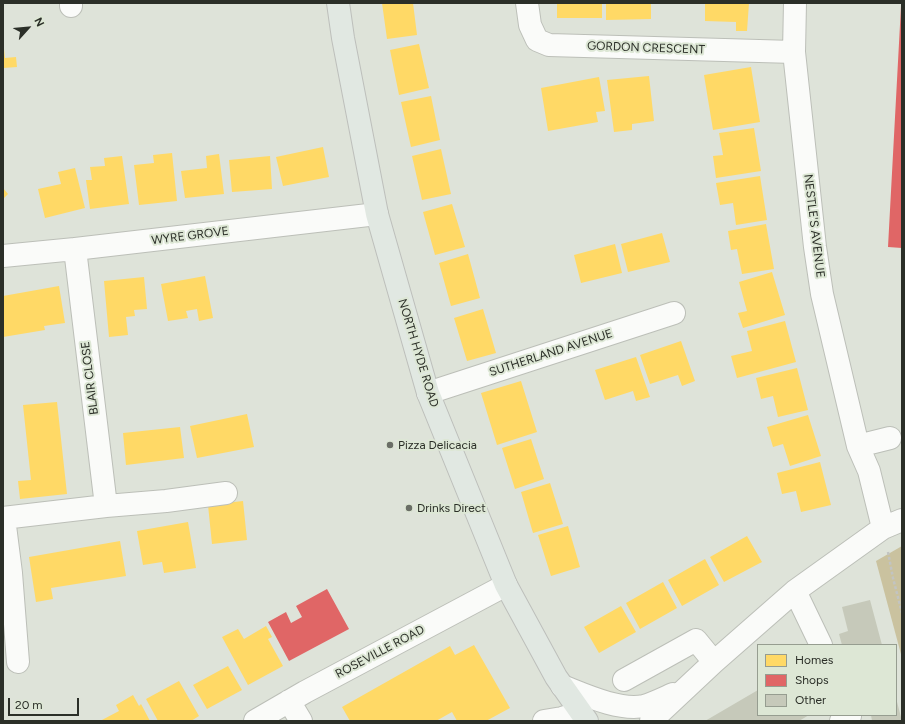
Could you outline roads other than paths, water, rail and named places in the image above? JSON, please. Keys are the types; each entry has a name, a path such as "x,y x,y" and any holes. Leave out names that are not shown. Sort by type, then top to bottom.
{"main road":[{"name":"NORTH HYDE ROAD","path":"338,3 343,38 377,214 428,393 506,585 556,677 584,716"}],"street":[{"name":"GORDON CRESCENT","path":"527,3 530,25 537,40 549,44 794,52"},
{"name":"NESTLE'S AVENUE","path":"796,3 794,52 815,247 822,294 858,446 869,471 872,488 893,524"},
{"name":"WYRE GROVE","path":"3,256 75,250 377,214"},
{"name":"BLAIR CLOSE","path":"75,250 106,506"},
{"name":"SUTHERLAND AVENUE","path":"428,393 674,313"},
{"path":"858,446 890,438"},
{"path":"18,662 11,573 4,518 106,506 166,501 226,493"},
{"path":"651,721 714,662 796,590 893,524"},
{"name":"ROSEVILLE ROAD","path":"255,721 305,692 506,585"},
{"path":"796,590 821,644"},
{"path":"624,680 696,640 714,662"},
{"path":"562,686 601,701 624,707 644,706 685,689"},
{"path":"672,721 685,689"},
{"path":"289,702 301,721"},
{"path":"544,721 584,716"}],"place":[{"name":"Pizza Delicacia","path":"390,445"},
{"name":"Drinks Direct","path":"409,508"}]}
